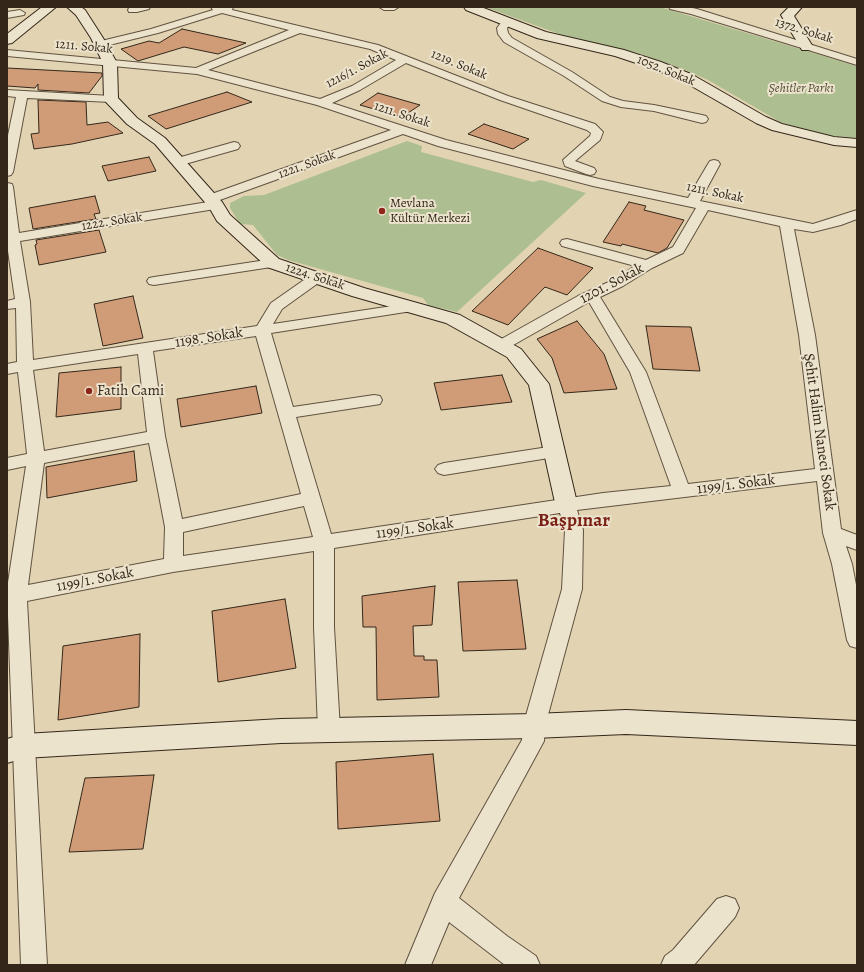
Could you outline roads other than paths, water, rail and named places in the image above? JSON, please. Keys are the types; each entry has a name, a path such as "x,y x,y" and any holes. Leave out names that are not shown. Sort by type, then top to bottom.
{"street":[{"path":"7,40 50,7"},
{"path":"7,93 112,99 110,63 101,44 80,13 73,7"},
{"path":"133,10 145,7"},
{"path":"384,7 394,7"},
{"name":"1052. Sokak","path":"470,7 542,35 619,53 656,64 692,81 761,120 777,127 834,141 857,143"},
{"name":"1372. Sokak","path":"674,7 693,11 857,62"},
{"path":"796,7 787,15 807,47"},
{"path":"101,44 154,31 223,8"},
{"name":"1219. Sokak","path":"223,8 374,47 504,98 594,129 597,132 596,137 571,157 569,163 605,176 610,179 613,186"},
{"path":"7,15 24,10"},
{"path":"7,23 24,10"},
{"path":"507,22 502,28 503,34 508,40 568,74 606,99 622,104 660,109 702,119"},
{"path":"197,71 300,29"},
{"name":"1211. Sokak","path":"7,53 197,71 322,104 442,143 613,186 786,223 814,228 857,214"},
{"name":"1216/1. Sokak","path":"322,104 356,88 406,59"},
{"path":"7,172 22,94"},
{"name":"1224. Sokak","path":"112,99 132,121 160,141 214,202 223,218 273,263 316,278 453,319 502,344 514,353 539,384 567,507"},
{"name":"1221. Sokak","path":"214,202 403,130"},
{"path":"178,162 234,146"},
{"name":"1201. Sokak","path":"502,344 592,295 618,283 647,265 678,250 714,164"},
{"path":"7,187 10,238 23,302 25,366 36,458 12,596 15,748 34,965"},
{"name":"1222. Sokak","path":"10,238 214,202"},
{"name":"Şehit Halim Naneci Sokak","path":"786,223 806,334 832,533 842,564 857,640"},
{"path":"567,243 647,265"},
{"path":"154,281 273,263"},
{"path":"316,278 276,306 262,330 324,542 324,627 329,730"},
{"path":"592,295 638,372 682,491"},
{"path":"7,305 23,302"},
{"name":"1198. Sokak","path":"7,369 412,307"},
{"path":"145,348 156,436 174,527 173,565"},
{"path":"287,413 374,400"},
{"path":"7,464 156,436"},
{"path":"444,469 555,452"},
{"name":"1199/1. Sokak","path":"12,596 173,565 567,507 603,500 825,474"},
{"path":"174,527 311,498"},
{"path":"418,965 444,902 533,741 534,726 572,588 574,530 567,507"},
{"path":"832,533 857,543"},
{"path":"15,748 329,730 534,726 626,722 857,733"},
{"path":"444,902 498,945 527,965"},
{"path":"674,965 682,959 726,908"}],"place":[{"name":"Mevlana Kültür Merkezi","path":"382,211"},
{"name":"Fatih Cami","path":"89,391"}],"district":[{"name":"Başpınar","path":"574,521"}],"park label":[{"name":"Şehitler Parkı","path":"801,89"}]}
